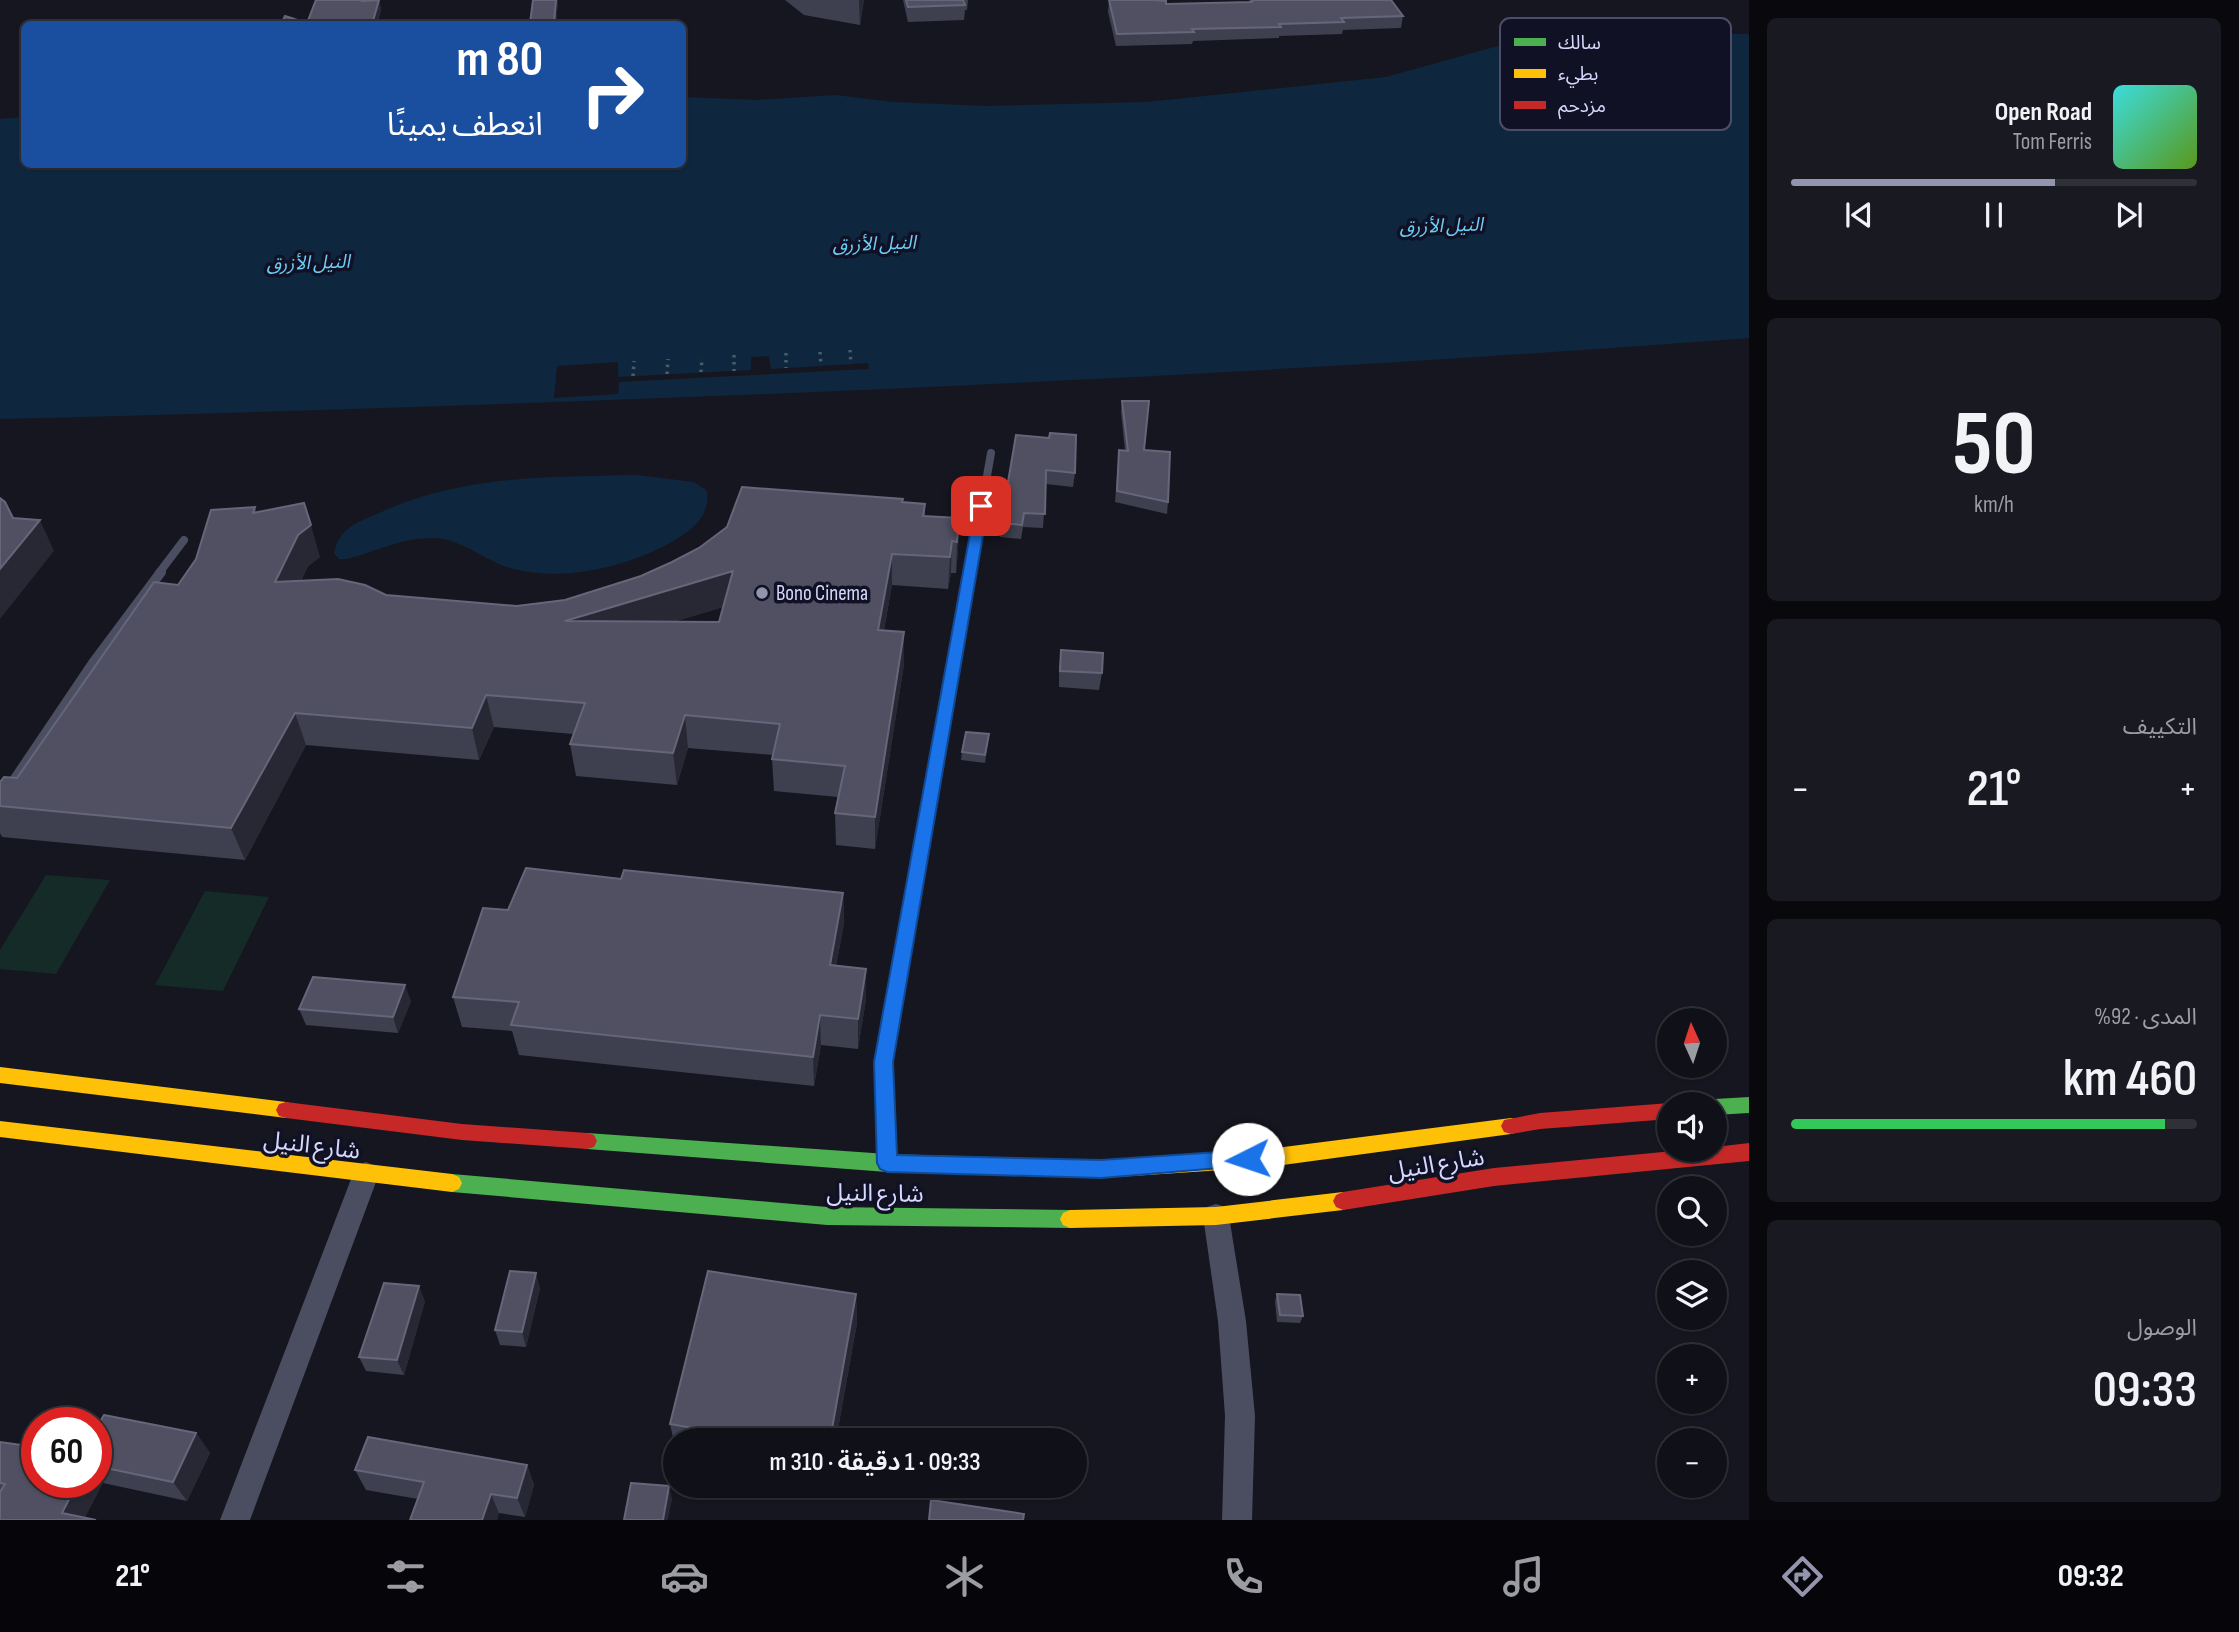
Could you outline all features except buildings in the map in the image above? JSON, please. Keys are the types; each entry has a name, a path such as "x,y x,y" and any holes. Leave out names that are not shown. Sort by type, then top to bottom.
{"main road":[{"name":"شارع النيل","path":"0,1075 462,1132 887,1163 1101,1169 1269,1158 1486,1131 1540,1121 1657,1112"},
{"path":"1727,1106 1749,1105"},
{"name":"شارع النيل","path":"0,1129 366,1174 827,1216 1083,1219 1216,1216 1300,1208 1507,1176 1749,1152"}],"street":[{"path":"235,1520 366,1174"},
{"path":"1216,1216 1232,1321 1240,1416 1237,1520"}],"lane":[{"path":"887,1163 884,1062 991,453"},
{"path":"0,801 93,663 184,540"}],"path":[{"path":"850,350 851,364"},
{"path":"820,352 821,366"},
{"path":"786,353 786,368"},
{"path":"734,355 734,370"},
{"path":"701,372 702,358"},
{"path":"667,374 668,359"},
{"path":"633,376 634,360"}],"green space":[{"path":"46,875 110,880 56,974 0,969 0,950"},
{"path":"205,891 269,897 223,991 155,985"}],"water":[{"name":"النيل الأزرق","path":"1731,34 1749,34 1749,338 1094,379 656,398 0,419 0,119 21,117 21,168 686,168 686,97 757,100 836,95 892,102 985,106 1147,102 1386,77 1500,45 1500,130 1731,130"},
{"path":"637,475 694,482 707,491 706,508 694,526 675,540 657,550 616,565 573,573 530,572 510,568 451,541 430,538 399,543 347,559 339,559 334,553 340,537 357,523 442,491 538,478"}],"pier":[{"path":"769,356 771,369 868,363 869,369 619,382 618,394 554,398 557,366 618,362 618,377 751,370 751,357"}],"traffic: fast":[{"path":"1727,1106 1749,1105"},
{"path":"587,1141 887,1163 955,1165"},
{"path":"452,1183 827,1216 1070,1219"}],"traffic: slow":[{"path":"0,1075 286,1110"},
{"path":"955,1165 1101,1169 1269,1158 1511,1126"},
{"path":"0,1129 452,1183"},
{"path":"1070,1219 1216,1216 1343,1201"}],"traffic: jam":[{"path":"286,1110 462,1132 587,1141"},
{"path":"1511,1126 1540,1121 1657,1112"},
{"path":"1343,1201 1494,1177 1749,1152"}],"place":[{"name":"Bono Cinema","path":"762,593"}],"route":[{"path":"981,506 884,1062 887,1163 1101,1169 1248,1159"}]}
